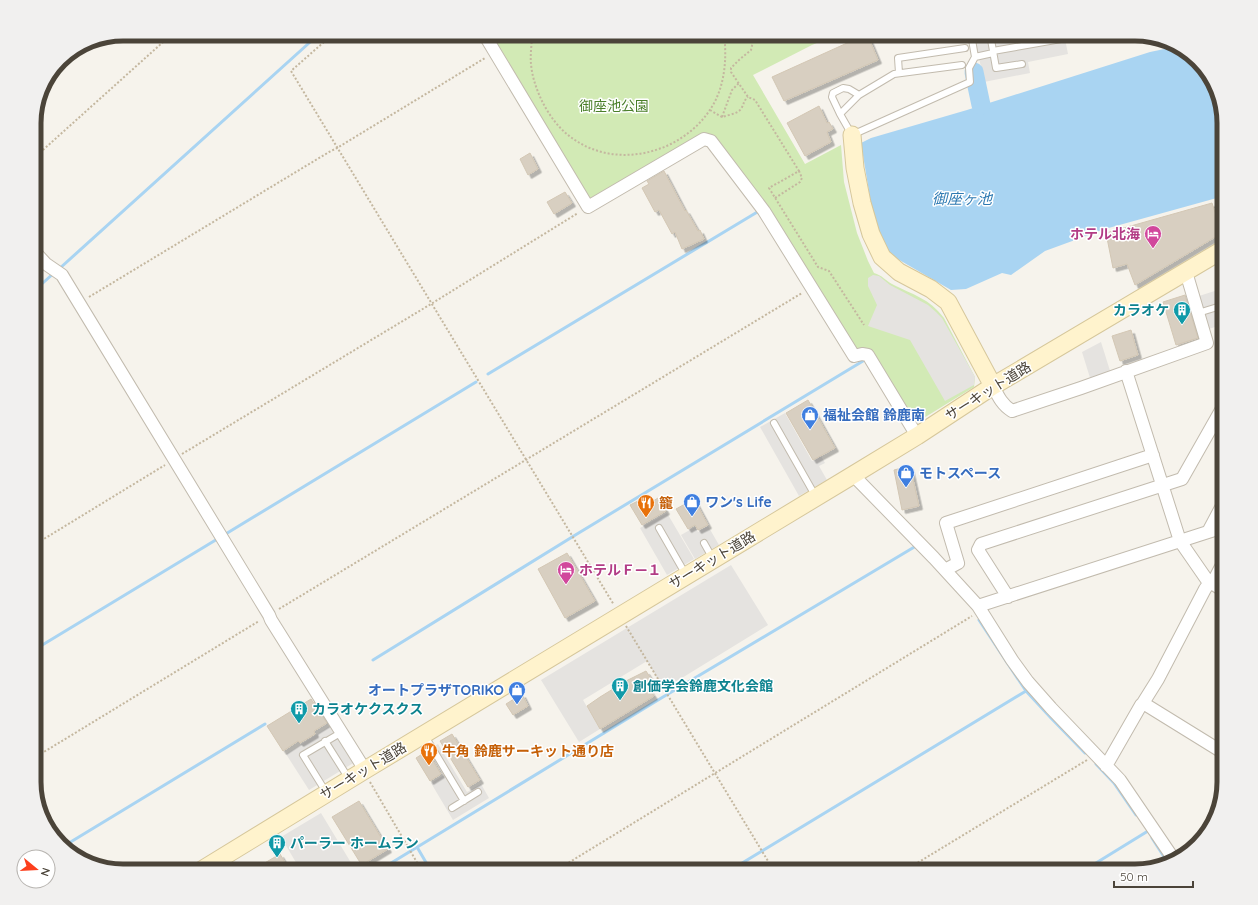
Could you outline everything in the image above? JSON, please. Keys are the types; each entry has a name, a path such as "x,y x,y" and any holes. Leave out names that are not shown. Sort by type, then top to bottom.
{"street":[{"path":"488,41 588,207 704,139 711,141 764,210 854,356 862,354 868,355 917,436"},
{"path":"852,135 855,168 862,203 871,234 882,257 899,272 931,289 948,302 1000,400 1012,411 1207,342 1186,272"},
{"name":"サーキット道路","path":"212,864 917,436 993,386 1217,253"},
{"path":"41,259 62,275 80,303 222,536 271,620 365,770"},
{"path":"1126,371 1180,542 1196,566 1211,583 1217,587"},
{"path":"1008,597 978,550 981,544 1182,479 1217,416"},
{"path":"945,570 958,563 946,523 1153,456"},
{"path":"853,475 980,608 1008,654 1028,682 1120,780 1171,856"},
{"path":"1208,532 1217,515"},
{"path":"980,608 1008,597 1217,529"},
{"path":"1106,766 1141,705 1158,679 1205,588 1211,583 1217,573"},
{"path":"1143,703 1217,749"}],"lane":[{"path":"859,95 849,89 843,88 833,94 832,97 852,135 970,82 969,68 975,57 972,41"},
{"path":"991,41 996,68 1022,64"},
{"path":"975,57 1051,41"},
{"path":"899,73 898,58 965,48"},
{"path":"840,114 859,95 894,74 962,65"},
{"path":"1198,312 1217,307"},
{"path":"774,423 816,497"},
{"path":"659,528 687,576"},
{"path":"704,543 713,560"},
{"path":"424,734 464,801"},
{"path":"327,794 303,755 337,735"},
{"path":"326,741 350,780"},
{"path":"452,808 478,792"}],"path":[{"path":"41,152 164,41"},
{"path":"326,41 291,71 620,616 716,772 770,864"},
{"path":"532,41 531,64 533,78 544,107 556,123 578,142 601,152 624,155 645,153 661,148 676,141 696,126 710,110 718,94 724,72 724,41"},
{"path":"724,68 731,68 751,50 753,41"},
{"path":"80,303 495,52"},
{"path":"731,68 731,72 748,97 755,100 802,177 800,182 775,198"},
{"path":"722,117 732,90 739,83"},
{"path":"710,110 722,117 737,112 741,109 745,99 748,97"},
{"path":"799,171 769,188 818,267 829,271 864,325"},
{"path":"41,540 431,304 588,207"},
{"path":"41,754 811,287"},
{"path":"565,864 980,608"},
{"path":"916,864 1095,755"},
{"path":"365,770 369,781 418,864"}],"green space":[{"name":"御座池公園","path":"491,41 821,41 753,75 805,164 841,145 844,182 857,233 874,273 926,301 938,311 944,318 975,377 974,387 914,424 858,351 714,137 594,201 586,198"}],"shaded area":[{"path":"975,41 1065,41 1068,54 1028,62 1030,73 984,82"},
{"path":"873,275 879,276 890,285 928,305 942,318 975,377 974,385 945,401 910,340 868,326 877,305 868,286 868,278"},
{"path":"1217,290 1217,326 1209,329 1199,296"},
{"path":"1101,342 1111,374 1091,381 1082,352"},
{"path":"785,413 812,461 821,456 825,463 819,466 827,480 799,496 760,427"},
{"path":"667,513 694,559 667,575 640,528"},
{"path":"708,526 719,545 695,559 681,535 695,527 698,532"},
{"path":"731,565 768,625 664,689 647,661 583,700 600,729 579,742 541,680"},
{"path":"333,724 355,762 309,790 286,754"},
{"path":"438,744 467,792 481,784 489,798 453,820 431,783 444,775 428,750"},
{"path":"321,813 352,864 297,864 281,837"}],"water":[{"name":"御座ヶ池","path":"1168,48 1176,52 1193,65 1209,87 1213,97 1217,118 1217,198 1105,229 1045,251 1011,275 1002,273 966,289 951,290 889,254 874,222 861,143 871,138 967,110 1150,52"}],"building":[{"path":"852,41 870,41 878,60 784,101 772,77"},
{"path":"819,106 827,123 829,122 833,129 827,132 831,142 805,156 787,123"},
{"path":"530,153 538,169 528,175 520,159"},
{"path":"664,171 685,211 686,210 698,231 700,230 704,239 682,249 675,232 672,234 659,210 655,212 642,188 649,184 647,181"},
{"path":"565,192 572,203 554,214 547,202"},
{"name":"ホテル北海","path":"1212,203 1217,218 1217,236 1135,285 1127,264 1113,268 1106,233"},
{"name":"カラオケ","path":"1185,295 1198,338 1176,345 1163,302"},
{"path":"1131,330 1138,355 1120,361 1112,336"},
{"name":"福祉会館 鈴鹿南","path":"808,400 835,448 813,460 786,413"},
{"name":"モトスペース","path":"910,466 919,506 902,510 894,470"},
{"name":"籠","path":"658,498 666,511 642,525 630,505 638,501 642,508"},
{"name":"ワン's Life","path":"694,499 708,525 698,530 695,525 688,529 676,509"},
{"name":"ホテルＦ―１","path":"567,553 595,601 565,618 538,569"},
{"name":"創価学会鈴鹿文化会館","path":"646,671 655,685 649,689 654,696 600,729 587,706 626,681"},
{"name":"オートプラザTORIKO","path":"522,694 528,706 513,715 506,704"},
{"name":"カラオケクスクス","path":"311,699 327,723 314,731 315,734 300,743 298,741 283,751 267,726"},
{"path":"452,734 480,780 468,787 440,741"},
{"name":"牛角 鈴鹿サーキット通り店","path":"427,751 441,774 430,781 416,758"},
{"path":"359,801 388,849 361,864 332,817"},
{"path":"280,854 286,864 263,864"}],"waterway":[{"path":"59,269 311,41"},
{"path":"974,72 981,105"},
{"path":"488,374 759,211"},
{"path":"41,285 55,272"},
{"path":"373,660 577,534 863,361"},
{"path":"224,535 476,382"},
{"path":"41,646 219,538"},
{"path":"389,864 663,697 916,546 917,547"},
{"path":"979,620 1026,691 1085,753"},
{"path":"741,864 1026,691"},
{"path":"69,843 265,724"},
{"path":"1096,764 1114,783 1136,815"},
{"path":"1094,864 1148,831"},
{"path":"1152,838 1165,858"},
{"path":"417,847 427,864"}],"place":[{"name":"ホテル北海","path":"1153,249"},
{"name":"カラオケ","path":"1182,325"},
{"name":"福祉会館 鈴鹿南","path":"810,430"},
{"name":"モトスペース","path":"906,488"},
{"name":"ワン's Life","path":"692,517"},
{"name":"籠","path":"646,518"},
{"name":"ホテルＦ―１","path":"566,585"},
{"name":"創価学会鈴鹿文化会館","path":"620,701"},
{"name":"オートプラザTORIKO","path":"517,705"},
{"name":"カラオケクスクス","path":"299,724"},
{"name":"牛角 鈴鹿サーキット通り店","path":"429,766"},
{"name":"パーラー ホームラン","path":"277,858"}]}
